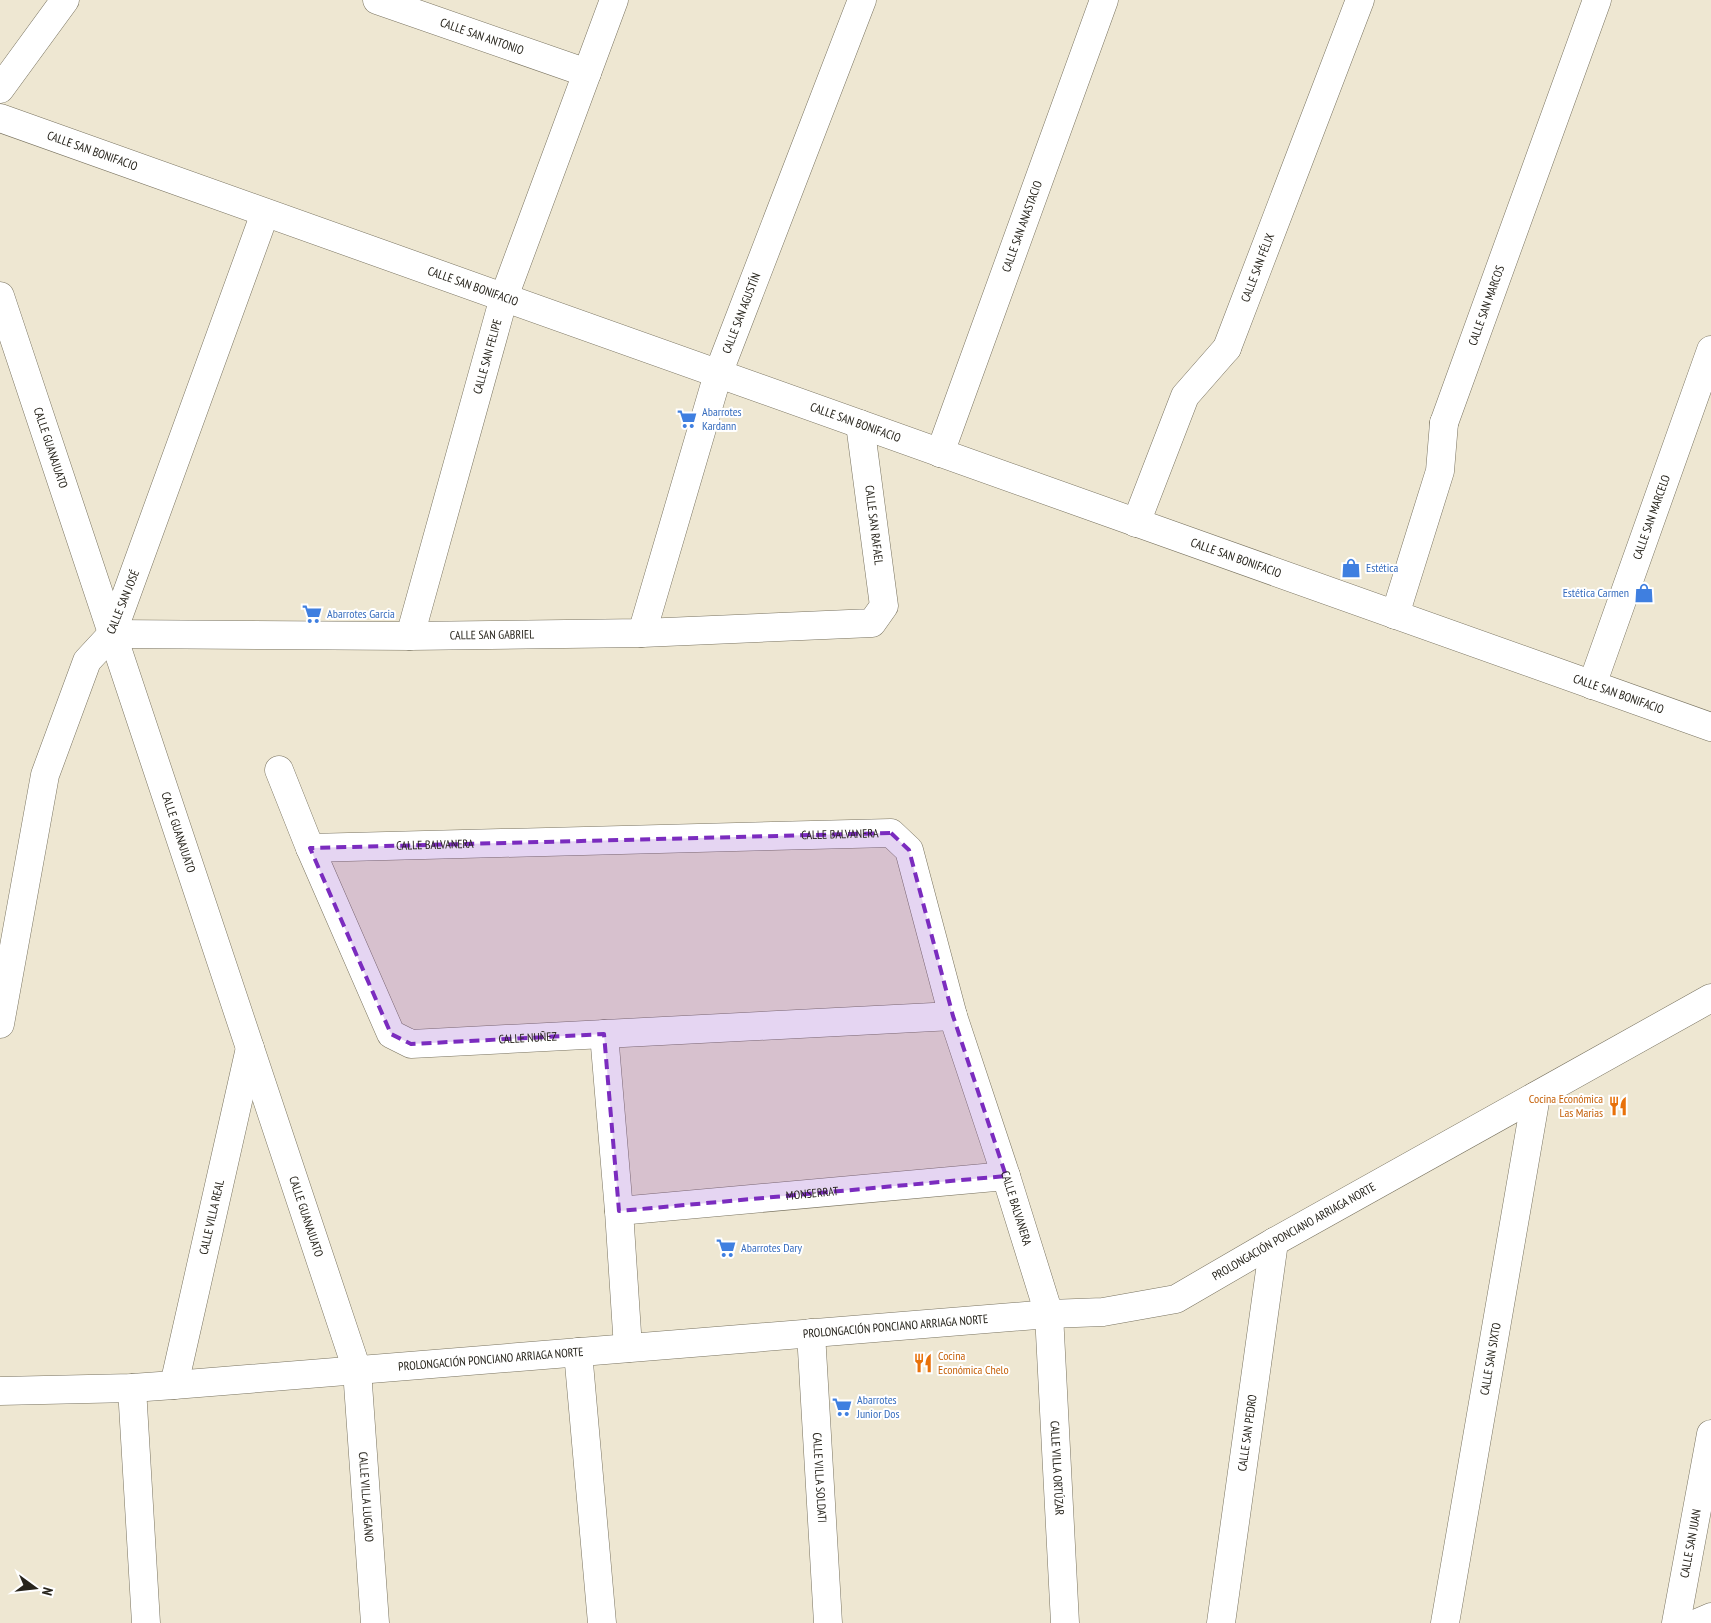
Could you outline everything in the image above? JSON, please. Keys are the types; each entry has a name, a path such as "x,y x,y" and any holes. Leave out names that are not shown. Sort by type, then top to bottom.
{"street":[{"path":"0,89 65,0"},
{"name":"CALLE SAN ANTONIO","path":"377,0 587,73"},
{"name":"CALLE SAN FELIPE","path":"410,636 504,298 614,0"},
{"name":"CALLE SAN AGUSTÍN","path":"642,633 718,374 862,0"},
{"name":"CALLE SAN ANASTACIO","path":"940,453 1104,0"},
{"name":"CALLE SAN FÉLIX","path":"1136,523 1185,396 1228,348 1360,0"},
{"name":"CALLE SAN MARCOS","path":"1395,615 1440,471 1444,423 1597,0"},
{"name":"CALLE SAN BONIFACIO","path":"0,118 1711,727"},
{"name":"CALLE SAN JOSÉ","path":"0,1024 45,775 87,661 112,634 265,213"},
{"name":"CALLE GUANAJUATO","path":"0,296 357,1370"},
{"name":"CALLE SAN MARCELO","path":"1592,685 1711,350"},
{"name":"CALLE SAN RAFAEL","path":"860,424 884,606 872,623"},
{"name":"CALLE SAN GABRIEL","path":"112,634 410,636 642,633 872,623"},
{"name":"CALLE NUÑEZ","path":"279,770 310,848 391,1034 412,1044 953,1016"},
{"name":"CALLE BALVANERA","path":"310,848 891,833 908,850 953,1016 1006,1176 1048,1314"},
{"name":"PROLONGACIÓN PONCIANO ARRIAGA NORTE","path":"0,1392 174,1385 1048,1314 1103,1312 1176,1299 1274,1242 1711,998"},
{"path":"604,1034 619,1210 628,1348"},
{"name":"CALLE VILLA REAL","path":"174,1385 250,1048"},
{"name":"CALLE SAN SIXTO","path":"1445,1623 1536,1096"},
{"name":"MONSERRAT","path":"619,1210 1006,1176"},
{"name":"CALLE SAN PEDRO","path":"1221,1623 1274,1242"},
{"name":"CALLE VILLA ORTÚZAR","path":"1048,1314 1065,1623"},
{"name":"CALLE VILLA SOLDATI","path":"812,1333 828,1623"},
{"path":"578,1352 602,1623"},
{"name":"CALLE VILLA LUGANO","path":"357,1370 375,1623"},
{"path":"132,1388 146,1623"},
{"name":"CALLE SAN JUAN","path":"1676,1623 1711,1434"},
{"path":"1698,1623 1711,1617"}],"highlighted area":[{"path":"891,833 909,850 953,1016 1006,1176 619,1211 604,1034 411,1044 391,1034 310,848"}],"place":[{"name":"Abarrotes Kardann","path":"687,419"},
{"name":"Estética","path":"1351,568"},
{"name":"Estética Carmen","path":"1644,593"},
{"name":"Abarrotes Garcia","path":"312,614"},
{"name":"Cocina Económica Las Marias","path":"1618,1106"},
{"name":"Abarrotes Dary","path":"726,1248"},
{"name":"Cocina Económica Chelo","path":"923,1363"},
{"name":"Abarrotes Junior Dos","path":"842,1407"}]}
